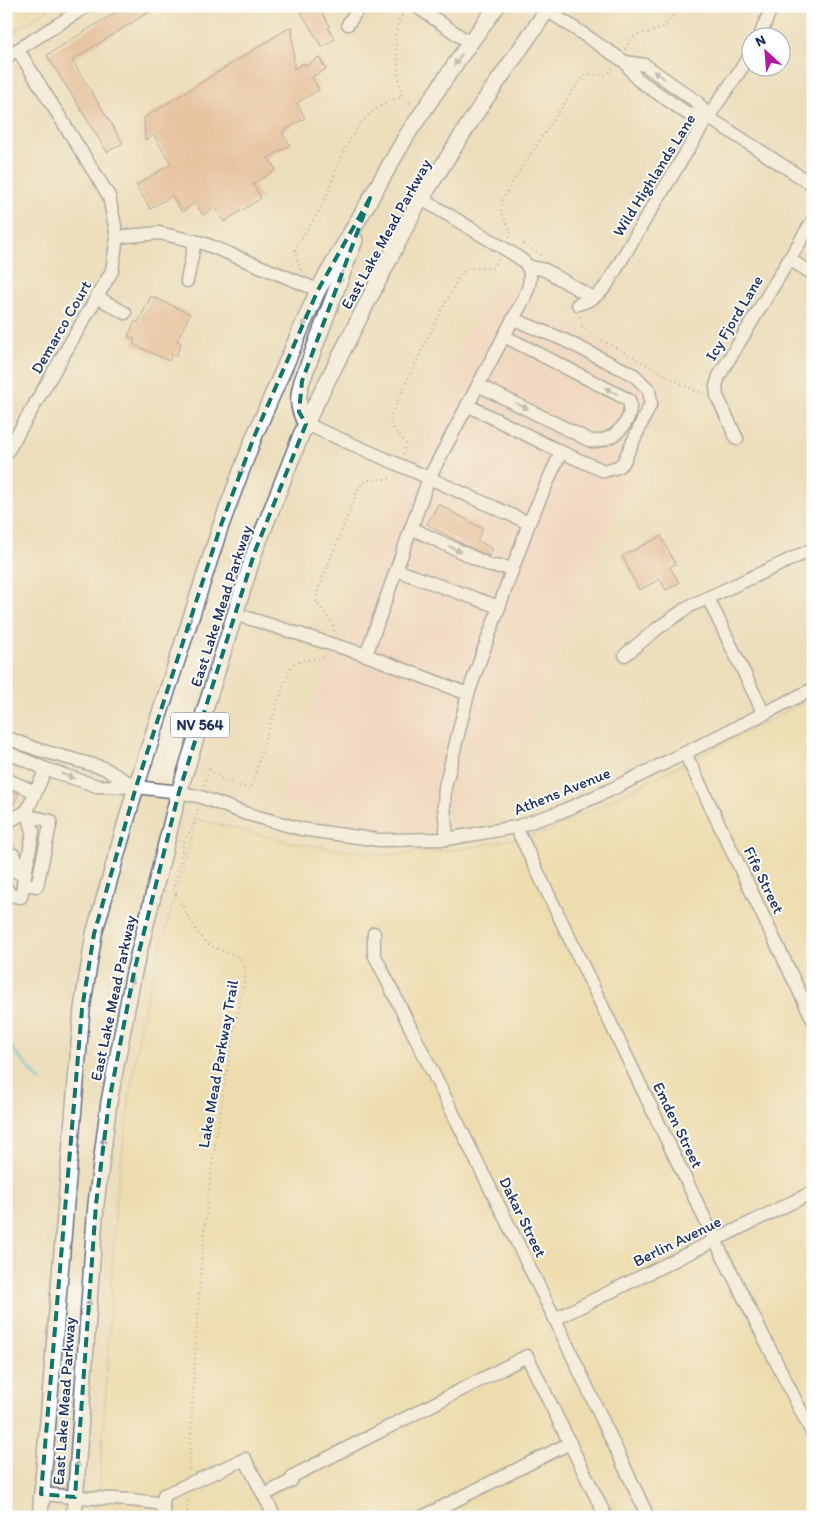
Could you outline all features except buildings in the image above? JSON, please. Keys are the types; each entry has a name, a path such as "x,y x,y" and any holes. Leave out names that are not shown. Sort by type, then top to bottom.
{"main road":[{"name":"East Lake Mead Parkway","path":"40,1517 82,1009 94,934 136,787 221,525 254,437 318,290 412,127 497,6"},
{"name":"East Lake Mead Parkway","path":"74,1517 96,1204 109,1102 134,972 179,792 235,614 255,551 306,424 422,199 476,113 549,8"},
{"path":"306,424 299,412 298,395 370,198"}],"street":[{"path":"6,57 87,6"},
{"path":"348,24 360,6"},
{"path":"416,6 470,43"},
{"path":"763,28 772,6"},
{"path":"549,8 625,55 645,65 697,102 708,117 813,185"},
{"name":"Demarco Court","path":"6,454 112,271 116,238 109,196 18,50"},
{"path":"625,55 636,79 688,114 708,117"},
{"name":"Wild Highlands Lane","path":"578,304 599,295 606,286 708,117 742,68"},
{"path":"672,103 680,90"},
{"path":"366,655 429,478 513,319 527,290 530,278 527,266 521,260 422,199"},
{"name":"Icy Fjord Lane","path":"717,396 716,386 719,376 813,220"},
{"path":"116,238 159,233 202,243 318,290"},
{"path":"187,281 194,241"},
{"path":"789,258 813,274"},
{"path":"527,266 545,270 593,298"},
{"path":"97,297 125,313"},
{"path":"467,405 560,452 604,471 618,468 623,462 651,403 649,390 634,376 562,339 513,319"},
{"path":"478,385 591,440 598,441 617,433 630,414 631,406 629,400 504,336"},
{"path":"717,396 737,439"},
{"path":"306,424 529,523"},
{"path":"447,839 444,806 445,787 468,694 529,523 560,452"},
{"path":"411,528 491,566 513,568"},
{"path":"625,655 674,616 813,548"},
{"path":"396,570 499,607"},
{"path":"708,598 764,714"},
{"path":"235,614 366,655 468,694"},
{"name":"Athens Avenue","path":"6,752 46,769 97,786 136,787 179,792 201,797 244,813 301,829 378,840 447,839 516,827 560,812 606,792 813,688"},
{"path":"6,739 104,768 136,787"},
{"name":"Fife Street","path":"685,753 813,1020"},
{"path":"7,889 10,895 33,831 28,814 46,769"},
{"path":"7,781 36,792"},
{"path":"6,823 28,814 51,821 36,886 18,876"},
{"name":"Emden Street","path":"516,827 715,1240 813,1435"},
{"name":"Dakar Street","path":"374,933 374,954 555,1319 648,1517"},
{"name":"Berlin Avenue","path":"555,1319 813,1192"},
{"path":"264,1495 291,1481 293,1476 527,1356 606,1517"},
{"path":"422,1517 570,1443"},
{"path":"164,1512 164,1495 245,1458 275,1517"},
{"path":"41,1494 132,1500 157,1504 164,1512"}],"path":[{"path":"296,281 301,269 295,250 320,208 350,139 368,114 401,97 395,34 407,6"},
{"path":"625,55 632,39 637,35 657,30 663,26 678,6"},
{"path":"330,644 334,627 317,603 318,590 359,487 369,480 391,478 394,476 406,444 392,426 390,421 391,415 429,335 461,273 469,268 492,268 497,262 511,232 501,212 502,200 527,158 576,85 582,78 590,74 603,76 612,68"},
{"path":"578,304 582,326 589,334 693,390 717,396"},
{"name":"Lake Mead Parkway Trail","path":"187,1517 195,1352 201,1265 210,1180 230,1049 246,966 241,958 214,948 205,941 173,889 184,839 193,827 210,767 214,774 222,780 251,789 287,674 292,666 298,662 323,658 330,644"}],"highlighted area":[{"path":"370,198 302,381 299,412 306,424 255,551 179,792 134,972 109,1102 96,1204 75,1497 41,1494 82,1009 94,934 136,787 221,525 254,437 318,290"}],"shaded area":[{"path":"494,281 672,383 481,823 447,828 412,830 377,828 342,821 281,799 366,550 428,407"}],"sand":[{"path":"6,6 54,6 6,37"},
{"path":"813,698 813,1517 97,1517 116,1197 141,1019 196,819 294,843 382,855 464,849 550,831"}],"waterway":[{"path":"6,1042 40,1081"}],"tunnel":[{"path":"6,843 14,855"}]}
